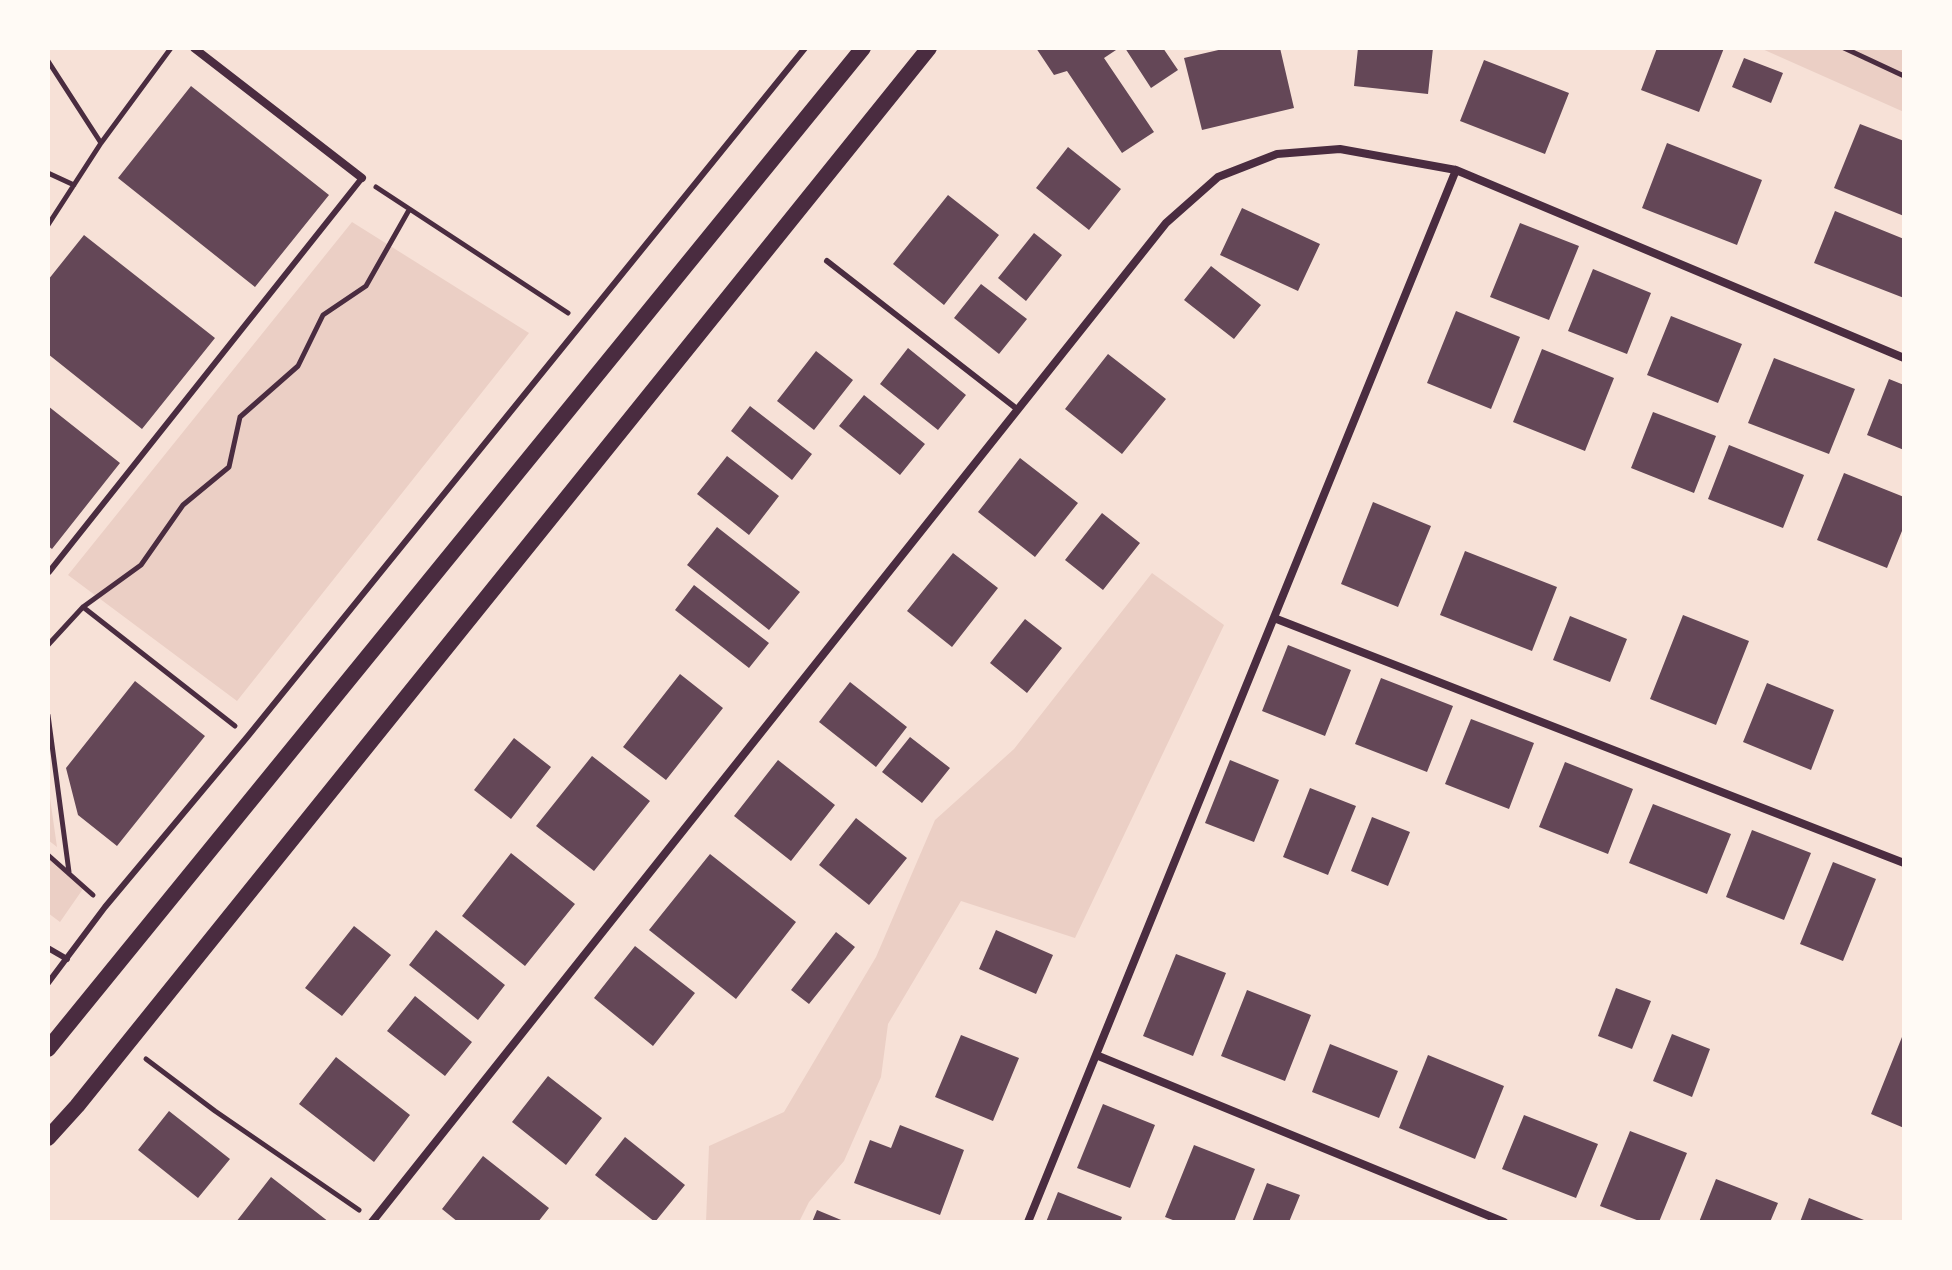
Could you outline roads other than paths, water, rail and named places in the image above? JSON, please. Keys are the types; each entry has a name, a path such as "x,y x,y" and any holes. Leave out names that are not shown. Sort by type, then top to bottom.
{"main road":[{"path":"48,1049 863,48"},
{"path":"48,1138 77,1106 929,48"}],"street":[{"path":"194,48 362,178"},
{"path":"374,1221 1166,223 1218,177 1277,154 1340,149 1456,170 1904,358"},
{"path":"1028,1222 1456,170"},
{"path":"1274,618 1904,863"},
{"path":"1096,1055 1504,1222"}],"lane":[{"path":"48,983 105,907 248,736 805,48"},
{"path":"49,572 362,178"},
{"path":"827,261 1017,409"},
{"path":"48,948 67,959"}]}
